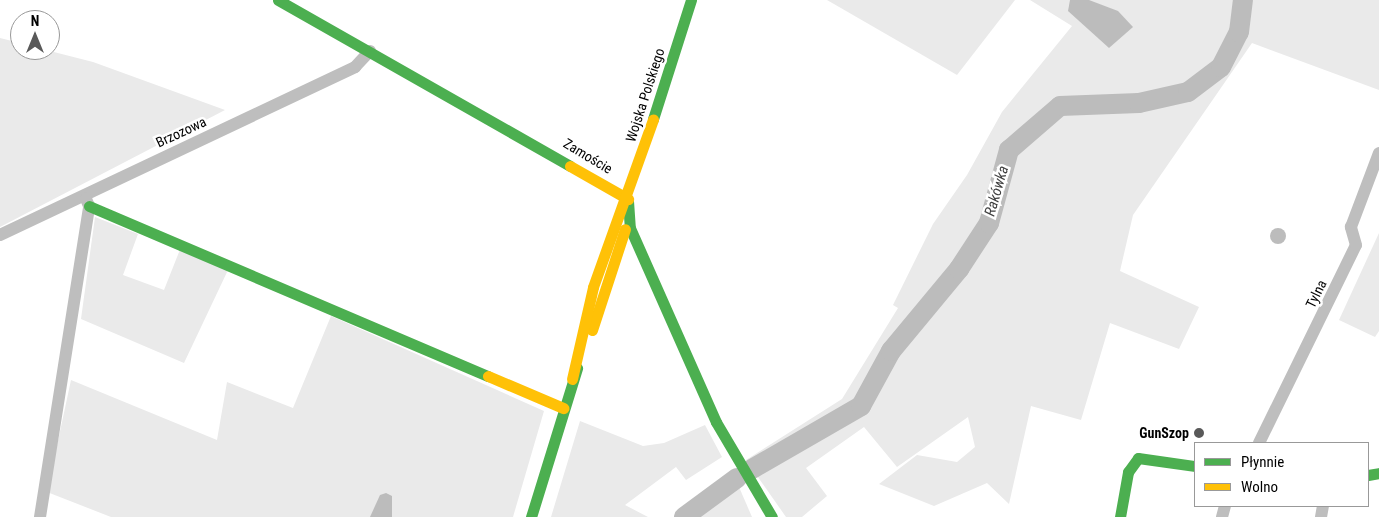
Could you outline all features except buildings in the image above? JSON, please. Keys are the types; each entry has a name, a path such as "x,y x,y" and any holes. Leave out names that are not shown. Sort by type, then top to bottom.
{"street":[{"name":"Zamoście","path":"278,0 628,199"},
{"name":"Wojska Polskiego","path":"628,199 691,0"},
{"name":"Brzozowa","path":"0,236 87,200 355,67 370,51"},
{"name":"Tylna","path":"1259,442 1356,245 1352,227 1379,153"},
{"path":"628,199 630,228 643,259 739,464 772,517"},
{"path":"531,517 572,379 617,260 628,199"},
{"path":"572,379 593,286 628,199"},
{"path":"40,517 87,200 563,408"},
{"path":"617,260 630,254 643,259"},
{"path":"1120,517 1128,472 1138,458 1194,466"}],"shaded area":[{"path":"827,0 1015,0 957,75"},
{"path":"1030,0 1379,0 1379,90 1252,43 1133,215 1120,271 1199,307 1179,349 1110,323 1081,420 1031,406 1009,504 987,483 934,506 879,484 917,455 957,462 975,447 968,417 897,467 864,427 806,468 827,496 802,517 786,517 746,460 842,399 898,308 893,305 933,224 967,175 1002,112 1072,26"},
{"path":"1070,0 1089,0 1118,11 1133,27 1109,48 1068,11"},
{"path":"0,38 10,40 10,60 60,60 60,54 93,62 225,110 0,227"},
{"path":"95,217 138,234 123,275 164,290 181,247 228,270 184,363 81,319"},
{"path":"1278,228 1286,236 1278,244 1270,236"},
{"path":"1379,233 1379,331 1375,337 1339,320"},
{"path":"331,316 544,411 513,517 111,517 47,492 71,380 217,440 227,382 293,408"},
{"path":"580,421 643,446 664,443 705,425 722,457 686,480 676,467 625,505 648,517 551,517"},
{"path":"739,487 752,517 698,517"},
{"path":"386,493 392,496 392,517 370,517 380,495"}],"waterway":[{"name":"Rakówka","path":"752,469 861,406 891,351 959,269 989,223 1009,150 1060,106 1139,103 1188,92 1221,67 1239,32 1243,0"},
{"name":"Rakówka","path":"684,517 737,478"}],"traffic: fast":[{"path":"278,0 570,166"},
{"path":"653,119 691,0"},
{"path":"628,201 630,228 716,422 772,517"},
{"path":"89,206 488,376"},
{"path":"531,517 577,368"},
{"path":"1120,517 1128,472 1138,458 1194,466"},
{"path":"1369,475 1379,473"}],"traffic: slow":[{"path":"572,379 593,287 653,119"},
{"path":"570,166 628,199"},
{"path":"592,330 625,229"},
{"path":"488,376 563,408"}],"place":[{"name":"GunSzop","path":"1199,433"}]}
